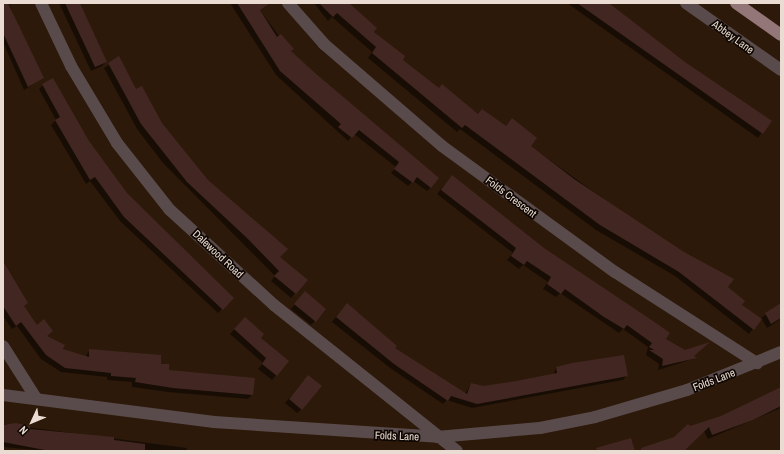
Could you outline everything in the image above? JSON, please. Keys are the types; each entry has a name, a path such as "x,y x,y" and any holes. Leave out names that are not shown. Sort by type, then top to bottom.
{"main road":[{"path":"736,3 781,35"}],"street":[{"name":"Dalewood Road","path":"41,3 71,66 117,143 170,210 274,306 437,437 457,451"},
{"name":"Folds Crescent","path":"288,3 324,44 442,146 602,263 757,363"},
{"name":"Abbey Lane","path":"686,3 781,70"},
{"path":"3,346 36,398"},
{"name":"Folds Lane","path":"3,395 36,398 214,422 437,437 533,429 595,417 688,390 781,352"}],"building":[{"path":"3,3 8,3 44,78 28,87 3,33"},
{"path":"65,3 80,3 107,62 95,67"},
{"path":"237,3 270,3 260,10 277,37 281,34 294,49 291,51 315,73 439,178 431,188 417,177 413,183 394,169 399,162 359,130 352,138 338,127 341,124 280,71"},
{"path":"319,3 349,3 377,28 374,32 405,56 403,60 439,88 442,84 478,114 482,109 506,126 512,118 537,138 531,146 574,179 684,252 734,279 728,287 745,301 742,305 762,319 754,330 679,272 600,225 465,125 462,128 372,53 376,47 337,13 333,17"},
{"path":"577,3 609,3 685,62 772,121 763,134"},
{"path":"119,56 136,89 142,86 162,123 208,180 288,249 280,257 308,280 296,294 274,276 279,271 247,238 187,182 141,124 108,63"},
{"path":"53,78 89,141 127,193 234,298 223,310 124,217 95,177 90,180 55,120 60,117 42,84"},
{"path":"452,175 544,248 670,333 666,339 685,350 710,342 694,356 697,358 662,366 663,359 649,350 654,350 649,347 652,343 627,325 624,329 604,317 565,289 561,294 547,284 551,277 527,261 524,265 511,256 516,248 441,190"},
{"path":"3,261 28,303 24,306 37,325 44,319 53,331 47,336 65,345 63,349 89,357 89,349 161,355 161,364 169,364 169,370 255,378 253,395 173,388 135,382 136,378 111,376 111,373 65,368 46,355 21,322 16,326 3,306"},
{"path":"305,291 326,309 316,322 294,304"},
{"path":"347,303 397,346 395,348 467,394 471,383 483,386 516,381 557,373 556,367 572,363 624,355 628,376 477,404 451,396 448,401 394,364 336,317"},
{"path":"781,303 781,318 771,324 765,313"},
{"path":"245,317 264,334 261,338 289,361 277,376 262,364 266,358 234,329"},
{"path":"308,375 322,386 302,410 289,399"},
{"path":"781,387 781,406 753,420 712,435 709,427 684,451 641,451 641,448 674,437 688,424 690,426 721,416"},
{"path":"16,423 30,426 30,429 114,437 114,440 145,444 145,451 50,451 3,442 3,425"},
{"path":"631,438 635,451 597,451 596,448"}]}
